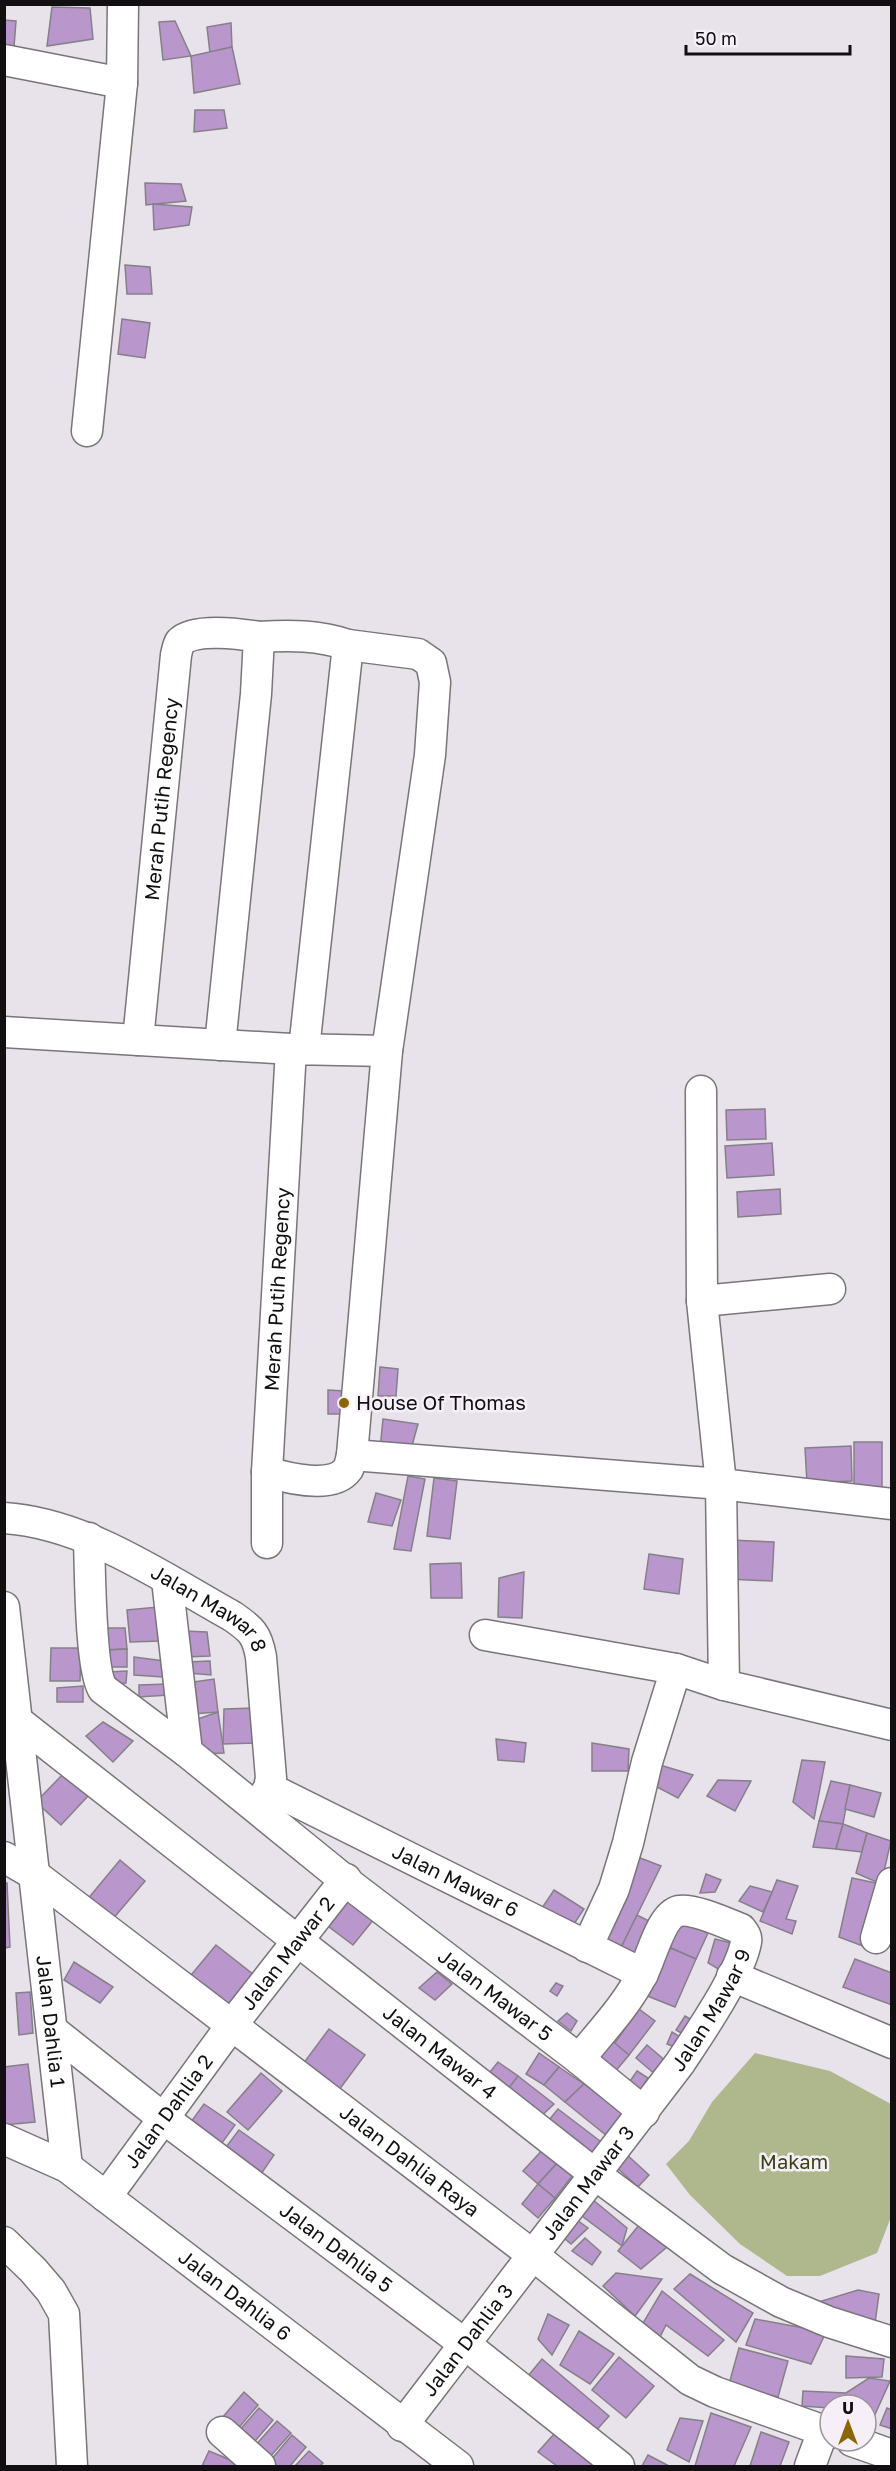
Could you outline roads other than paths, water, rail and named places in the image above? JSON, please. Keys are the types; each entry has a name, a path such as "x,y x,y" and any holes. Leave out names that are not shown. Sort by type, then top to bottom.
{"street":[{"path":"87,431 122,83 123,4"},
{"path":"4,60 122,83"},
{"name":"Merah Putih Regency","path":"138,1040 176,655 180,642 193,634 236,633 259,637 295,635 328,638 348,645 418,654 431,663 435,682 430,755 387,1051 352,1455"},
{"path":"220,1045 256,694 259,637"},
{"name":"Merah Putih Regency","path":"267,1543 267,1472 297,1049 348,645"},
{"path":"4,1032 297,1049 387,1051"},
{"path":"701,1091 702,1300 721,1484 724,1685"},
{"path":"702,1300 830,1289"},
{"path":"267,1472 286,1478 320,1481 334,1478 347,1470 352,1455 721,1484 891,1504"},
{"name":"Jalan Mawar 8","path":"4,1518 45,1523 89,1538 232,1616 247,1627 258,1639 261,1657 271,1769 263,1797"},
{"path":"89,1538 98,1683 115,1699 187,1752 263,1797"},
{"path":"167,1580 187,1752"},
{"name":"Jalan Dahlia 1","path":"4,1607 68,2167"},
{"path":"485,1635 676,1669 724,1685 891,1725"},
{"path":"587,1947 614,1889 628,1843 647,1762 676,1669"},
{"name":"Jalan Mawar 4","path":"15,1719 596,2175 722,2269 753,2288 829,2322 891,2342"},
{"name":"Jalan Mawar 5","path":"263,1797 346,1879 644,2112"},
{"name":"Jalan Mawar 6","path":"263,1797 643,1974"},
{"name":"Jalan Dahlia Raya","path":"4,1857 35,1875 534,2256 690,2380 715,2392 818,2429"},
{"name":"Jalan Mawar 2","path":"231,2026 346,1879"},
{"path":"876,1938 891,1883"},
{"name":"Jalan Mawar 9","path":"579,2059 620,2009 643,1974 667,1918 679,1911 691,1912 741,1929 746,1935 746,1941 732,1976 704,2027 644,2112"},
{"path":"732,1976 891,2043"},
{"name":"Jalan Dahlia 2","path":"106,2197 231,2026"},
{"name":"Jalan Dahlia 5","path":"52,2030 163,2118 466,2345 619,2466"},
{"name":"Jalan Mawar 3","path":"534,2256 644,2112"},
{"name":"Jalan Dahlia 6","path":"4,2139 68,2167 402,2426 458,2466"},
{"path":"4,2242 51,2291 64,2314 72,2466"},
{"name":"Jalan Dahlia 3","path":"402,2426 534,2256"},
{"path":"222,2432 258,2466"},
{"path":"810,2466 818,2449"}],"place":[{"name":"House Of Thomas","path":"344,1403"}],"park label":[{"name":"Makam","path":"794,2162"}]}
